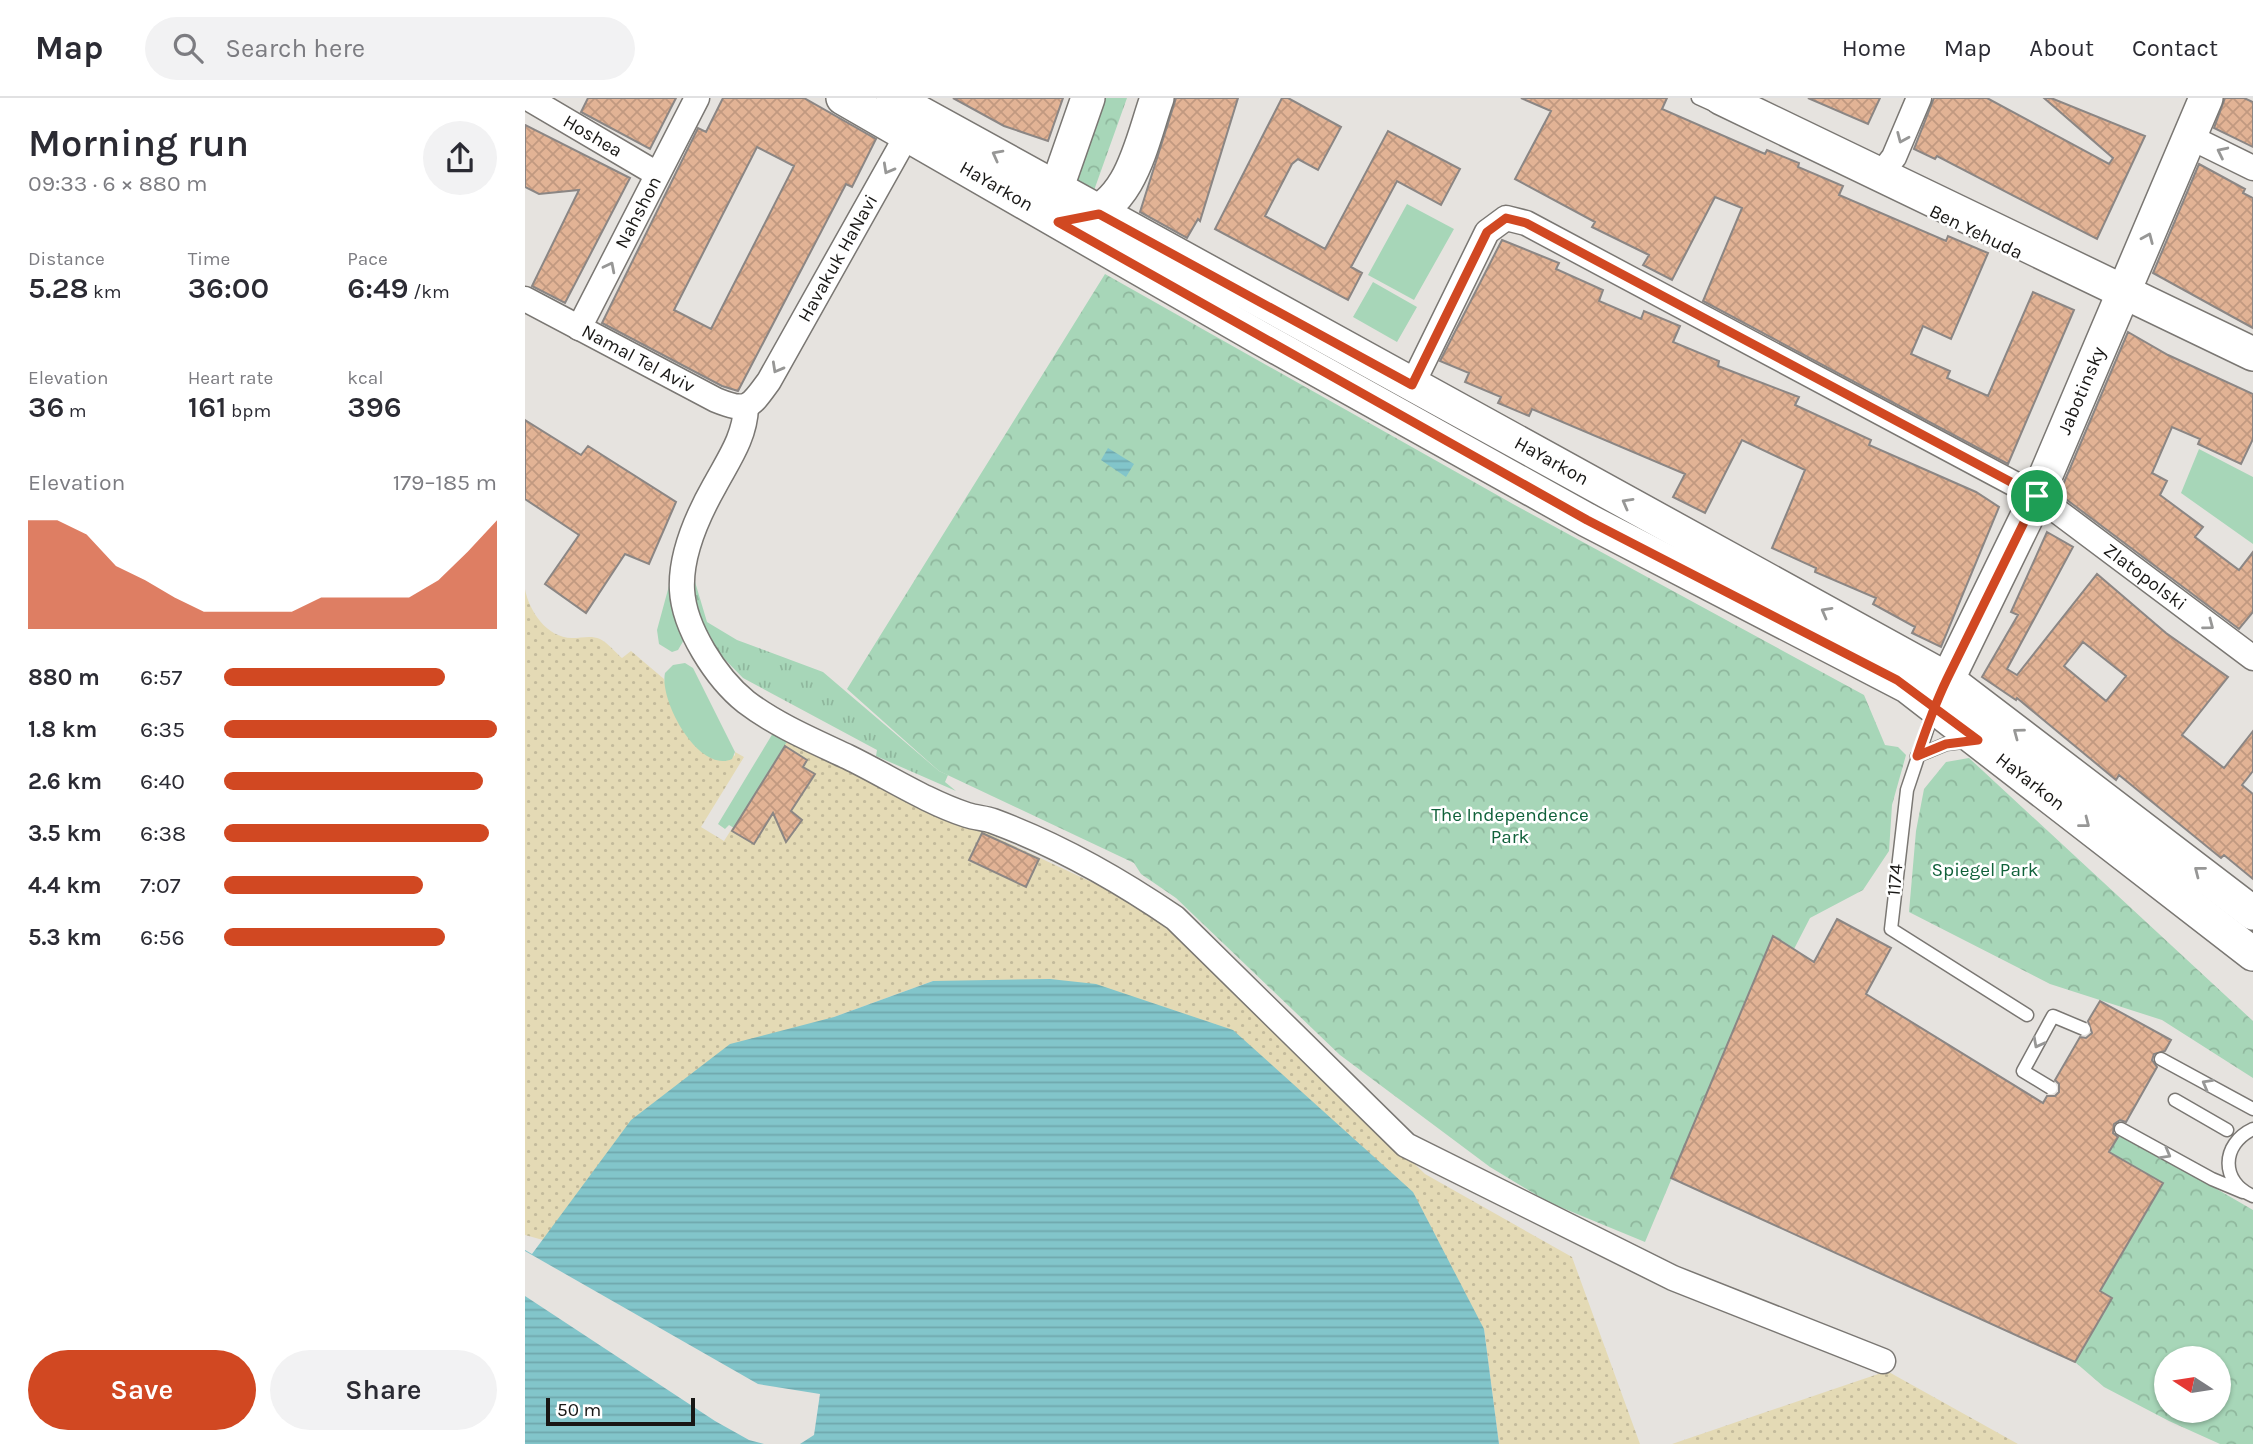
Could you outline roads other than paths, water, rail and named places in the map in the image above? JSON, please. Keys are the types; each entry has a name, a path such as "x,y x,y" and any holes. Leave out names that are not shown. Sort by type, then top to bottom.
{"main road":[{"name":"HaYarkon","path":"843,98 1057,187 1099,214 1412,385 1941,692 2253,913"},
{"name":"HaYarkon","path":"893,98 919,128 1058,222 1587,520 1897,680 1941,692 1978,740 2253,954"},
{"path":"1088,98 1057,187 1058,222 1099,214 1113,202 1133,166"},
{"path":"1148,240 1134,224 1126,208 1125,193 1157,98"},
{"name":"Ben Yehuda","path":"1721,98 2123,296 2253,354"},
{"name":"Jabotinsky","path":"1941,692 2037,496 2206,98"}],"street":[{"name":"Hoshea","path":"528,98 657,174"},
{"name":"Nahshon","path":"579,328 697,98"},
{"path":"1880,175 1894,157 1919,98"},
{"name":"Havakuk HaNavi","path":"749,406 769,381 919,128"},
{"path":"2190,137 2253,168"},
{"name":"Zlatopolski","path":"1412,385 1487,232 1506,218 1526,223 2037,496 2253,658"},
{"name":"Namal Tel Aviv","path":"525,299 716,400 735,408 749,406"},
{"path":"749,406 737,445 696,525 685,560 682,587 685,614 692,634 745,701 800,734 926,796 967,815 1004,826 1103,872 1133,889 1175,918 1406,1145 1673,1278 1883,1361"}],"lane":[{"name":"Ben Yehuda","path":"1698,98 2123,296 2253,368"},
{"name":"1174","path":"1941,692 1917,756 1900,834 1891,929 2027,1015"},
{"path":"1917,756 1946,744 1978,740"},
{"path":"2051,1087 2023,1071 2053,1016 2084,1029"},
{"path":"2161,1059 2253,1109"},
{"path":"2175,1100 2227,1129 2253,1129"},
{"path":"2121,1129 2212,1179 2248,1194"},
{"path":"2227,1129 2234,1143"},
{"path":"2248,1194 2235,1184 2227,1164 2234,1143 2253,1129"}],"water":[{"path":"1108,448 1134,464 1126,477 1101,460"},
{"path":"1050,979 1096,984 1233,1030 1413,1192 1484,1329 1499,1444 525,1444 525,1250 532,1254 631,1120 730,1044 834,1017 933,981"}],"park label":[{"name":"The Independence Park","path":"1510,826"},
{"name":"Spiegel Park","path":"1985,870"}]}
